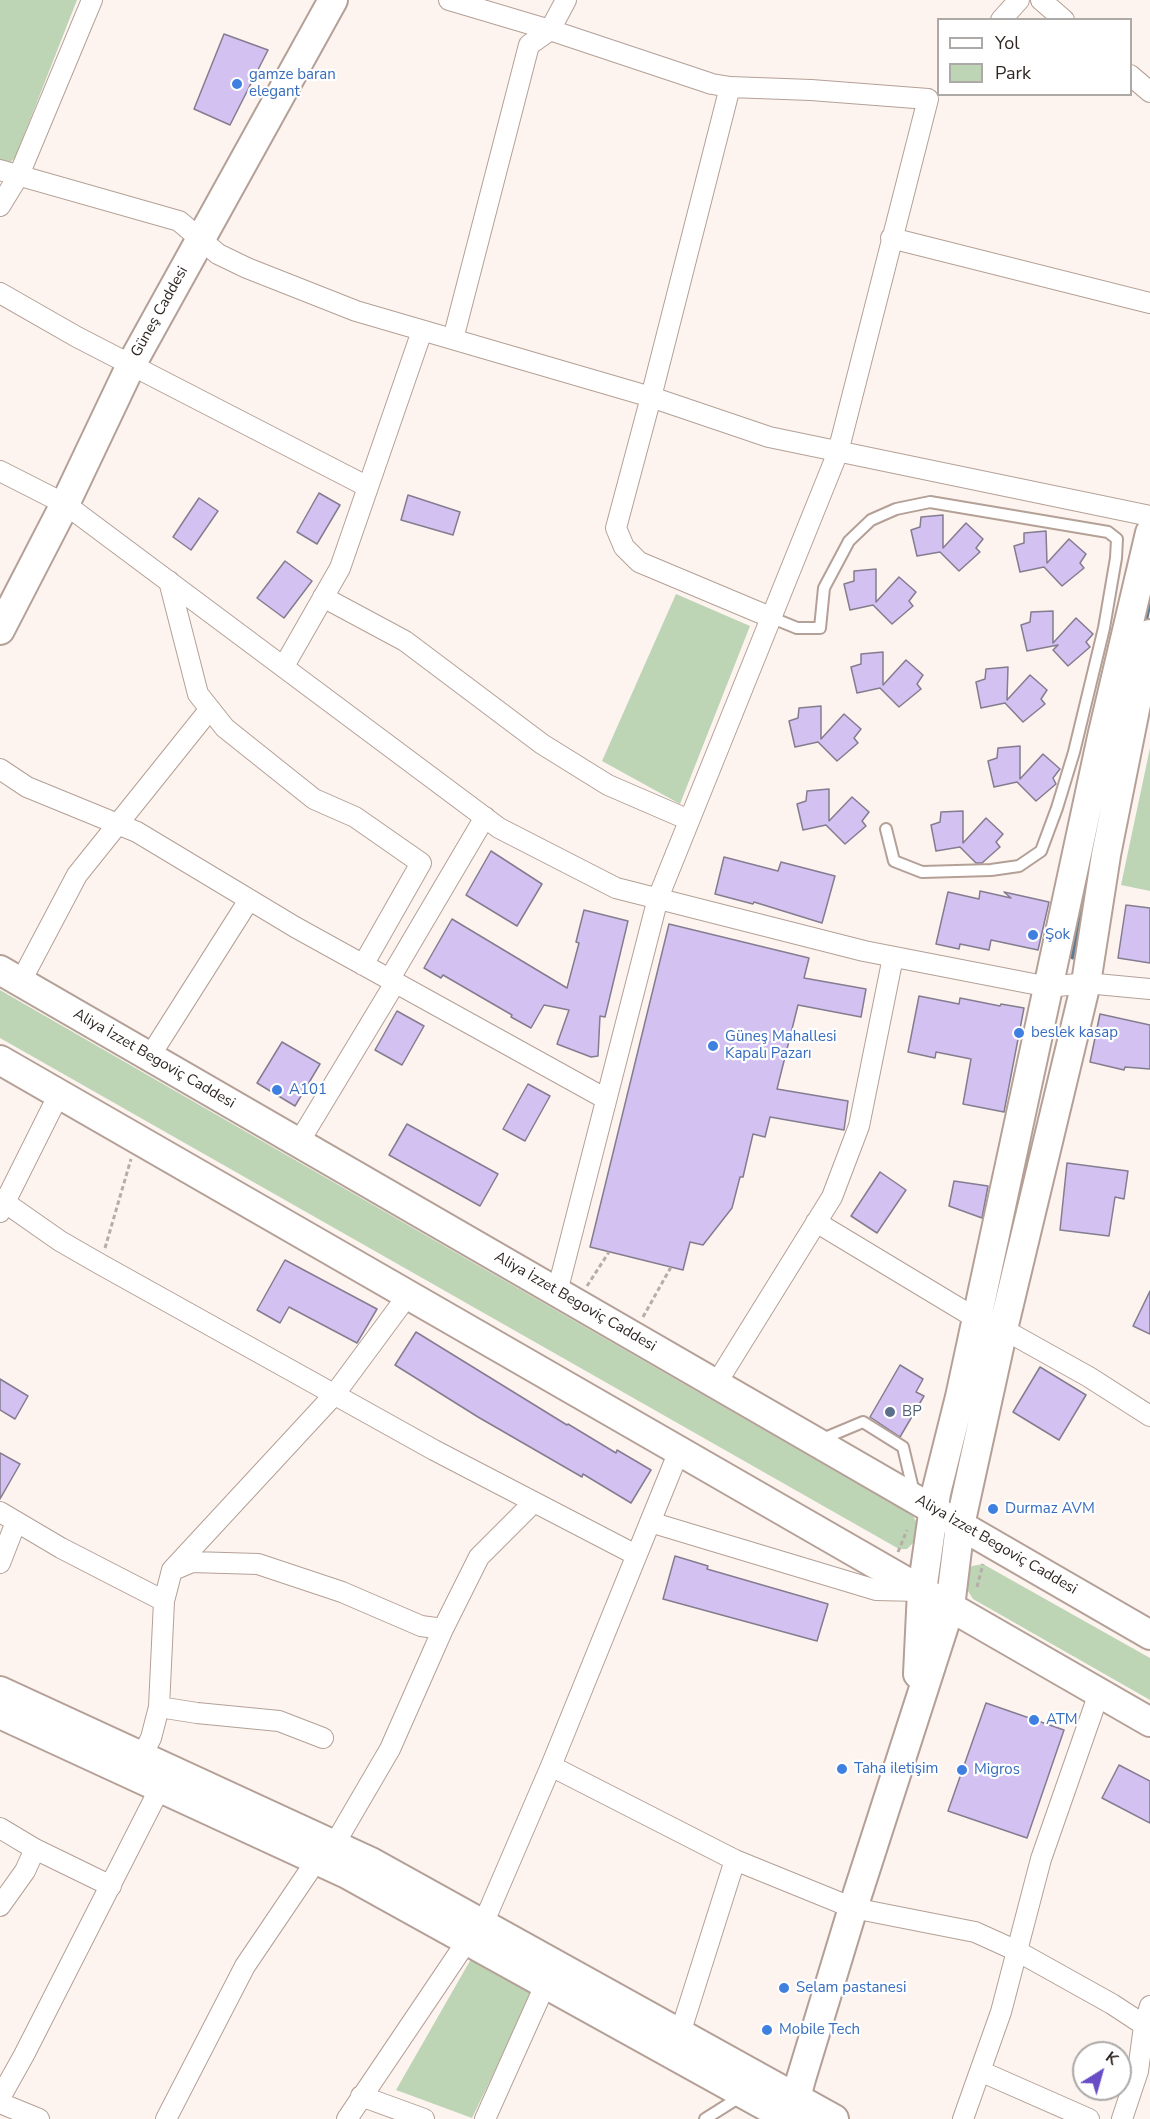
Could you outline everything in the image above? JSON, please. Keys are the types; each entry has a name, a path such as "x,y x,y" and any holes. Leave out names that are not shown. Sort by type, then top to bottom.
{"street":[{"path":"0,206 9,172 92,0"},
{"name":"Güneş Caddesi","path":"0,630 65,504 131,365 333,0"},
{"path":"449,0 550,30 712,84 730,87 933,93 891,238 838,452 658,898 606,1099 571,1290"},
{"path":"453,339 529,45 550,30 566,0"},
{"path":"1003,18 1019,0"},
{"path":"1041,0 1062,18"},
{"path":"1132,76 1150,92"},
{"path":"730,87 616,528 619,538 631,555 649,567 770,617"},
{"path":"9,172 179,221 218,254 247,268 356,311 651,397 769,437 1150,516"},
{"path":"891,238 1150,303"},
{"path":"0,293 131,365 368,487"},
{"path":"284,666 340,568 422,331"},
{"path":"0,471 65,504 499,828 616,888 864,951 1049,987 1086,983 1150,989"},
{"path":"916,1709 922,1591 923,1503 977,1319 1100,748 1150,533"},
{"path":"170,581 198,694 225,728 314,799 355,818 421,862 363,965"},
{"path":"323,597 405,641 542,744 608,785 689,820"},
{"path":"795,2112 853,1908 916,1709 939,1643 959,1612 960,1525 1003,1329 1086,983 1106,855 1150,634"},
{"path":"10,976 77,875 210,709"},
{"path":"0,769 27,787 137,832 249,900 392,982 606,1099"},
{"path":"299,1142 485,817"},
{"path":"150,1056 249,900"},
{"path":"716,1384 832,1197 859,1126 893,957"},
{"name":"Aliya İzzet Begoviç Caddesi","path":"10,976 299,1142 571,1290 716,1384 1150,1635"},
{"path":"0,1060 1150,1722"},
{"path":"59,1094 2,1204 60,1241 334,1395 636,1556"},
{"path":"816,1222 977,1319"},
{"path":"137,1765 151,1738 159,1707 165,1600 172,1570 334,1395 408,1295"},
{"path":"1003,1329 1089,1377 1150,1416"},
{"path":"347,2119 475,1933 551,1766 679,1451"},
{"path":"166,2119 244,1966 325,1853 390,1749 442,1629 479,1557 534,1502"},
{"path":"0,1563 8,1517 71,1553 165,1600"},
{"path":"650,1522 876,1590 922,1591"},
{"path":"172,1570 192,1562 258,1564 342,1592 421,1626 442,1629"},
{"path":"0,1691 137,1765 325,1853 347,1874 475,1933 795,2112"},
{"path":"963,2119 1001,2012 1041,1859 1099,1693"},
{"path":"159,1707 279,1721 323,1738"},
{"path":"0,1714 137,1765"},
{"path":"551,1766 735,1860 853,1908 975,1932 1017,1951 1112,2004 1147,2027"},
{"path":"0,2098 111,1886 164,1778"},
{"path":"0,1828 35,1849 111,1886"},
{"path":"0,1906 25,1871 35,1849"},
{"path":"676,2044 735,1860"},
{"path":"485,2119 550,1975"},
{"path":"1122,2119 1138,2071 1150,2006"},
{"path":"676,2044 744,2094 795,2112 834,2119"},
{"path":"980,2071 1089,2119"},
{"path":"361,2096 424,2119"},
{"path":"0,2103 39,2119"}],"lane":[{"path":"770,617 797,628 820,628 824,588 849,541 872,520 896,509 930,502 1108,532 1117,539 1104,628 1083,718 1057,808 1041,850 1019,866 991,870 922,872 894,861 886,829"},
{"path":"817,1442 862,1422 903,1447 923,1503"},
{"path":"705,2119 744,2094"}],"path":[{"path":"100,1264 137,1139"},
{"path":"571,1290 609,1252"},
{"path":"640,1321 671,1267"},
{"path":"890,1572 923,1503"},
{"path":"959,1612 990,1542"}],"green space":[{"path":"0,0 77,0 15,158 6,166 0,164"},
{"path":"676,594 750,626 680,804 602,761"},
{"path":"1150,748 1150,891 1121,885"},
{"path":"0,990 913,1516 918,1525 916,1540 907,1549 899,1549 0,1038"},
{"path":"983,1564 1150,1658 1150,1700 973,1599 966,1588 965,1574 972,1566"},
{"path":"471,1959 532,1994 472,2118 396,2090"}],"building":[{"path":"224,34 268,50 230,125 194,109"},
{"path":"319,493 340,505 317,544 297,532"},
{"path":"408,495 460,512 453,535 401,520"},
{"path":"199,498 218,511 191,550 173,537"},
{"path":"943,515 943,548 966,523 983,539 976,548 980,552 959,571 940,552 917,556 911,530 920,527 921,517"},
{"path":"1046,531 1047,563 1069,539 1086,554 1080,563 1084,568 1062,586 1044,567 1020,572 1014,546 1024,543 1024,533"},
{"path":"285,561 312,581 284,618 257,598"},
{"path":"876,569 876,602 899,577 916,592 909,601 913,606 892,624 873,605 850,610 844,584 854,581 854,571"},
{"path":"1053,611 1053,643 1076,618 1093,634 1086,642 1090,647 1068,666 1053,650 1058,645 1027,651 1021,625 1030,622 1031,612"},
{"path":"883,652 883,685 906,660 923,675 917,684 921,689 899,707 880,688 857,693 851,667 861,664 861,654"},
{"path":"1008,667 1007,700 1030,675 1047,690 1041,699 1045,704 1023,722 1005,703 981,708 976,682 985,679 986,669"},
{"path":"821,706 821,739 844,714 861,729 854,738 858,743 837,761 818,742 795,747 789,721 798,718 799,708"},
{"path":"1020,746 1020,779 1043,754 1060,769 1053,778 1056,784 1036,801 1017,782 994,787 988,761 997,758 998,748"},
{"path":"829,789 829,821 852,797 869,812 862,821 866,826 845,844 826,825 803,830 797,804 806,801 807,791"},
{"path":"963,811 963,843 986,818 1003,834 996,842 1000,847 982,863 976,863 960,847 936,851 931,825 940,822 941,812"},
{"path":"491,851 542,884 517,926 466,895"},
{"path":"724,857 778,871 781,862 835,876 822,923 754,902 753,904 715,894"},
{"path":"980,891 1011,898 1004,892 1049,902 1038,950 991,940 989,950 960,944 959,949 936,944 948,892 979,899"},
{"path":"1126,905 1150,908 1150,963 1118,958"},
{"path":"584,910 628,921 605,1017 600,1016 598,1056 591,1057 557,1044 569,1010 544,1005 531,1028 443,975 441,978 424,968 452,919 567,988 579,943 576,942"},
{"name":"Güneş Mahallesi Kapalı Pazarı","path":"669,924 809,958 804,978 866,989 861,1017 798,1005 777,1089 848,1101 844,1130 770,1117 765,1137 753,1134 743,1177 740,1177 732,1208 703,1245 690,1242 683,1270 590,1247"},
{"path":"919,996 959,1004 960,998 1024,1008 1004,1112 963,1104 971,1059 936,1052 935,1058 908,1052"},
{"path":"397,1011 424,1026 402,1065 375,1050"},
{"path":"1100,1014 1150,1025 1150,1069 1125,1067 1124,1070 1090,1062"},
{"path":"282,1042 320,1064 295,1106 257,1083"},
{"path":"528,1084 550,1096 525,1141 503,1129"},
{"path":"407,1124 498,1174 480,1206 389,1155"},
{"path":"1067,1163 1128,1171 1124,1199 1115,1197 1109,1236 1060,1230"},
{"path":"880,1172 906,1190 877,1233 851,1216"},
{"path":"954,1181 988,1186 982,1218 949,1206"},
{"path":"285,1260 377,1309 357,1343 289,1307 280,1323 257,1310"},
{"path":"1150,1291 1150,1334 1133,1326"},
{"path":"416,1332 567,1425 651,1470 631,1503 478,1417 395,1365"},
{"path":"900,1365 923,1379 916,1392 924,1396 900,1437 870,1417"},
{"path":"1040,1367 1086,1395 1059,1440 1013,1412"},
{"path":"0,1379 28,1396 15,1419 0,1410"},
{"path":"0,1453 20,1464 0,1499"},
{"path":"675,1556 708,1566 707,1569 828,1604 817,1641 663,1599"},
{"path":"986,1703 1064,1730 1027,1838 948,1811"},
{"path":"1119,1765 1150,1781 1150,1823 1102,1798"}],"waterway":[{"path":"1144,627 1150,599"},
{"path":"1073,957 1084,906"}],"place":[{"name":"gamze baran elegant","path":"237,84"},
{"name":"Şok","path":"1033,935"},
{"name":"beslek kasap","path":"1019,1033"},
{"name":"Güneş Mahallesi Kapalı Pazarı","path":"713,1046"},
{"name":"A101","path":"277,1090"},
{"name":"BP","path":"890,1412"},
{"name":"Durmaz AVM","path":"993,1509"},
{"name":"ATM","path":"1034,1720"},
{"name":"Taha iletişim","path":"842,1769"},
{"name":"Migros","path":"962,1770"},
{"name":"Selam pastanesi","path":"784,1988"},
{"name":"Mobile Tech","path":"767,2030"}]}
